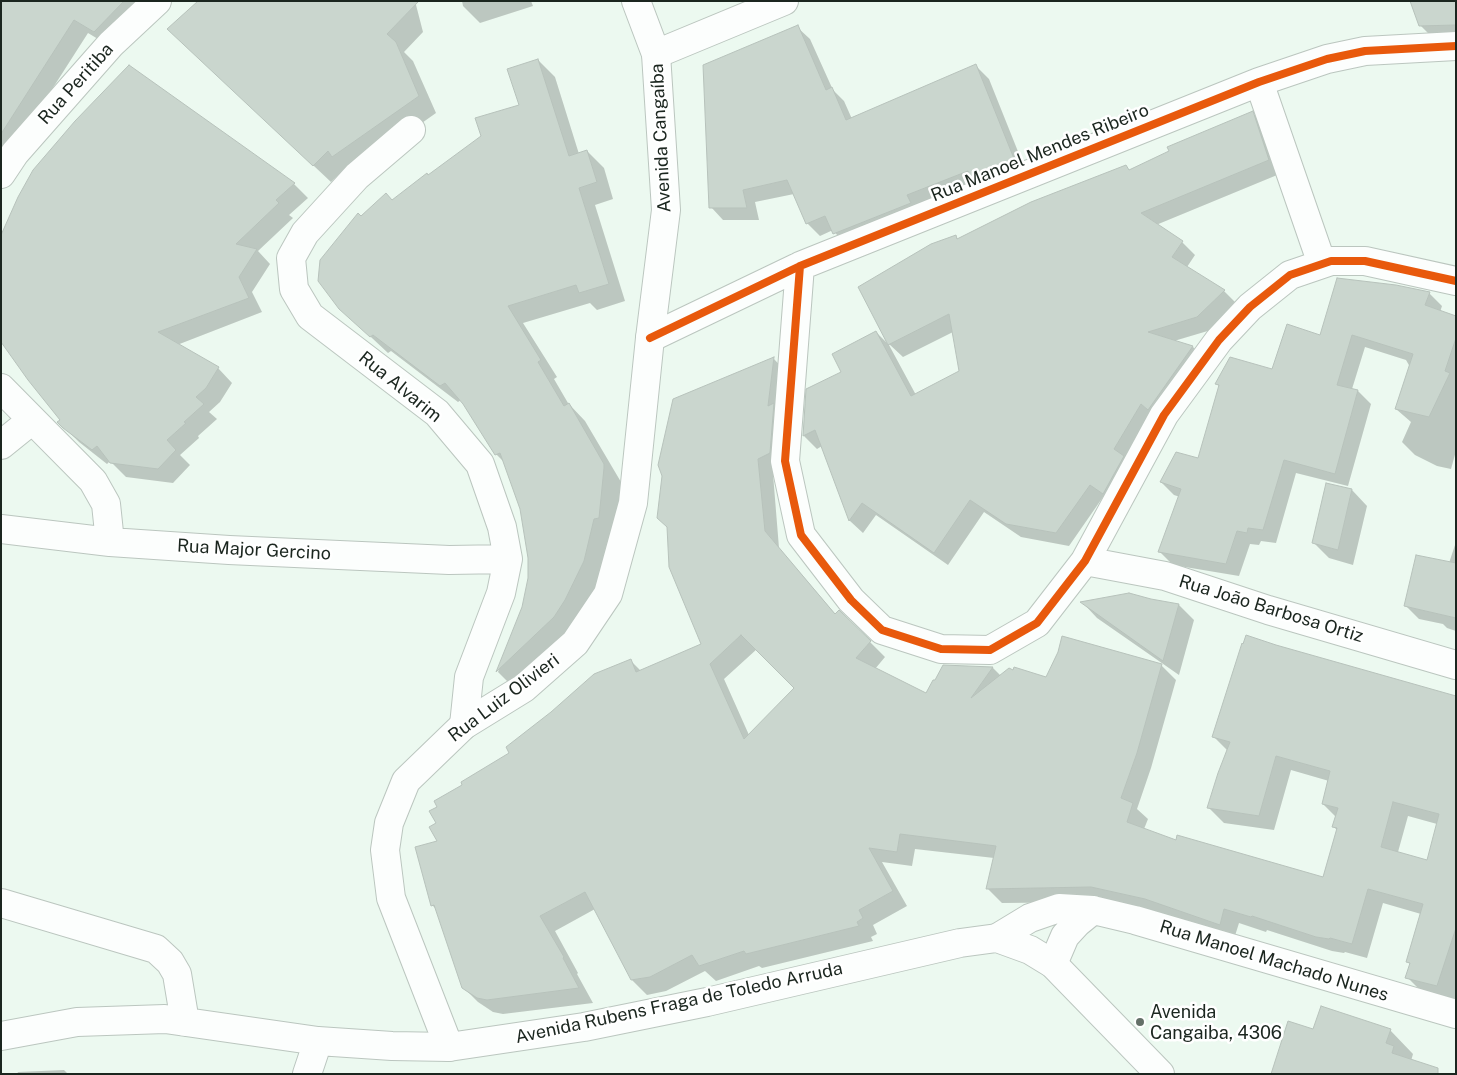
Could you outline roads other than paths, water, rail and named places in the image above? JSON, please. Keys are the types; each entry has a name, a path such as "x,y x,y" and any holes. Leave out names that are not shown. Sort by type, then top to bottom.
{"street":[{"name":"Rua Peritiba","path":"1,174 14,153 111,44 157,1"},
{"name":"Avenida Cangaíba","path":"636,1 656,54 666,210 650,338"},
{"path":"656,54 784,1"},
{"name":"Rua Manoel Mendes Ribeiro","path":"650,338 800,266 1258,82 1327,59 1365,51 1456,46"},
{"path":"1258,82 1322,264"},
{"name":"Rua Alvarim","path":"411,130 357,176 305,233 291,258 294,289 310,316 437,413 480,464 502,527 508,559 501,593 469,677 464,725"},
{"path":"800,266 785,461 801,535 851,600 882,630 941,649 990,650 1037,624 1085,561 1164,414 1219,340 1250,307 1290,275 1331,261 1365,261 1456,281"},
{"name":"Rua Luiz Olivieri","path":"449,1047 391,898 385,850 389,823 406,781 464,725 524,688 576,643 608,594 633,503 650,338"},
{"path":"1,388 93,480 106,504 110,542"},
{"path":"1,445 32,420"},
{"name":"Rua Major Gercino","path":"1,528 110,542 230,550 449,560 508,559"},
{"name":"Rua João Barbosa Ortiz","path":"1085,561 1165,576 1268,610 1456,665"},
{"path":"1,903 156,949 170,962 177,974 186,1022"},
{"name":"Rua Manoel Machado Nunes","path":"997,938 1030,918 1059,908 1093,910 1135,920 1456,1014"},
{"path":"1053,964 1065,936 1093,910"},
{"path":"997,938 1030,950 1053,964 1160,1074"},
{"name":"Avenida Rubens Fraga de Toledo Arruda","path":"1,1036 77,1022 165,1019 318,1041 392,1046 449,1047 584,1027 707,1002 960,943 997,938"},
{"path":"307,1074 318,1041"}],"place":[{"name":"Avenida Cangaiba, 4306","path":"1140,1022"}]}
